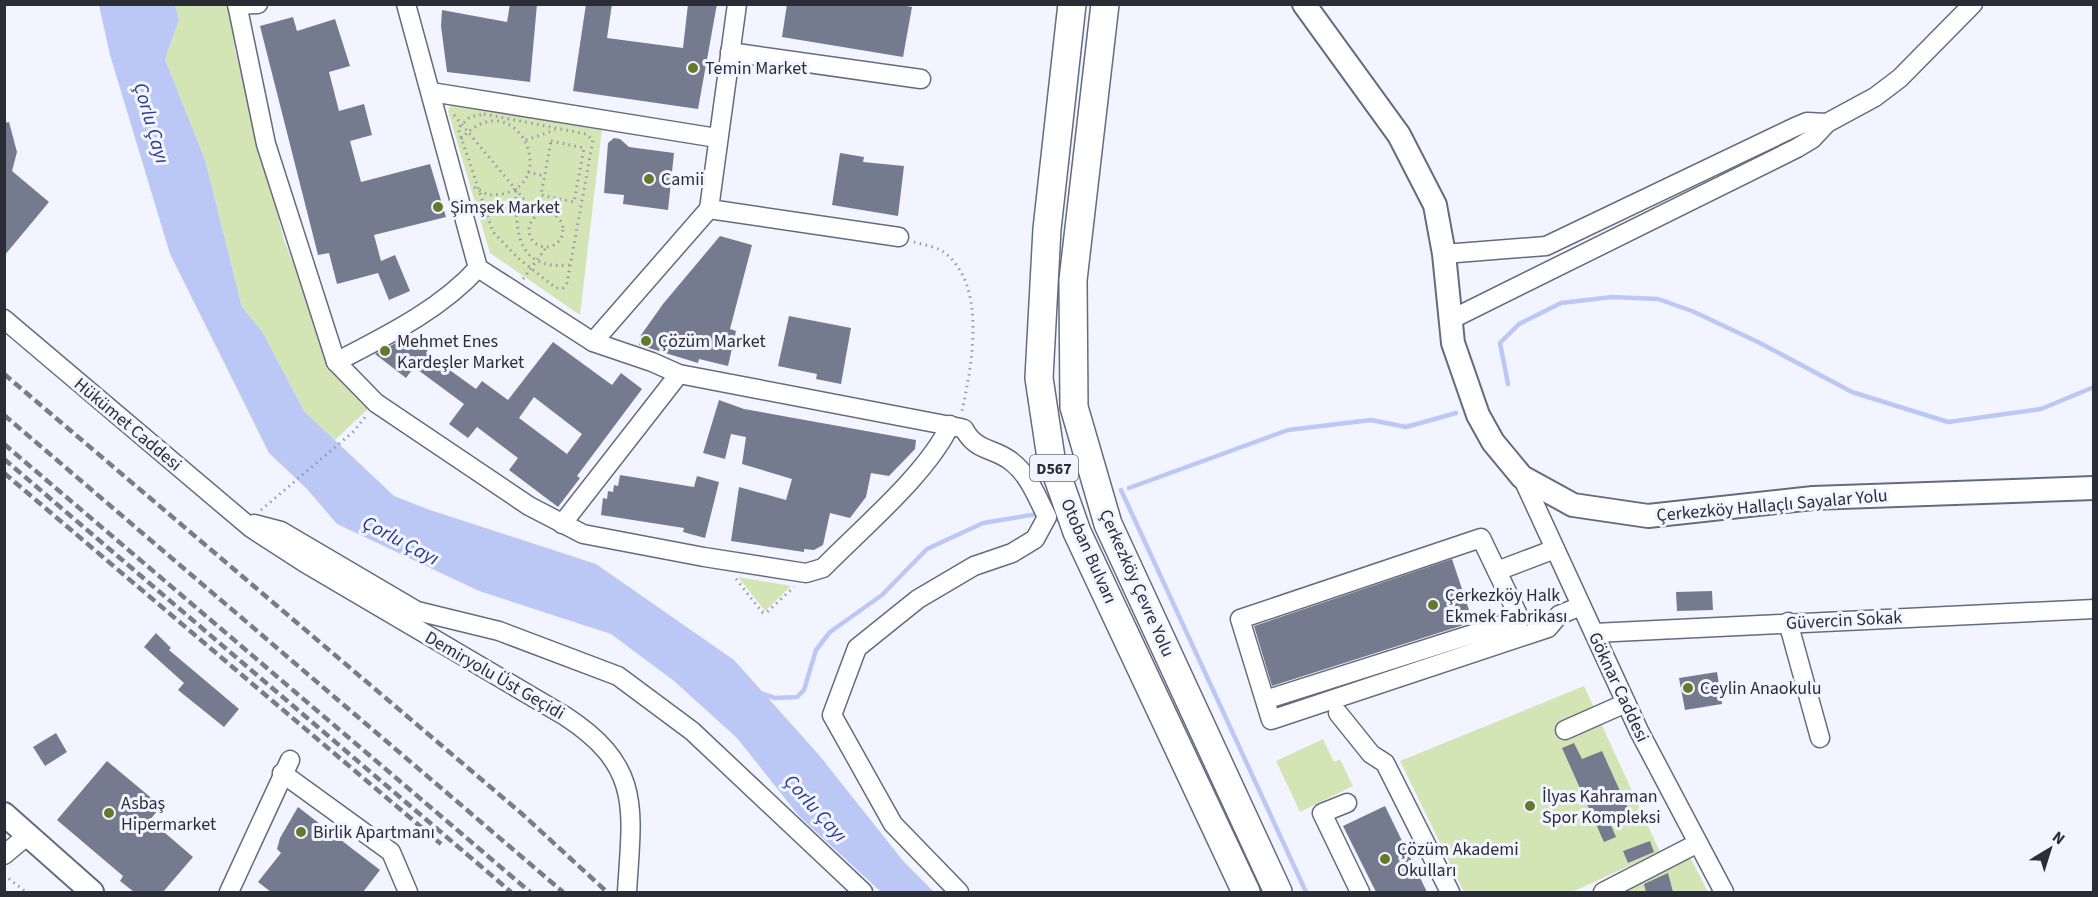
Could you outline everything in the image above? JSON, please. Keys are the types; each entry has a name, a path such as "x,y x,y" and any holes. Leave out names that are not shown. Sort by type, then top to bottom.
{"highway":[{"path":"1065,4 1066,46"},
{"name":"Otoban Bulvarı","path":"1072,4 1047,229 1039,378 1051,458 1077,532 1246,892"},
{"name":"Çerkezköy Çevre Yolu","path":"1105,4 1073,280 1074,407 1108,524 1278,892"},
{"path":"1101,45 1117,4"}],"main road":[{"name":"Çerkezköy Hallaçlı Sayalar Yolu","path":"1304,4 1399,135 1435,205 1444,254 1453,343 1478,416 1492,442 1522,477 1573,505 1648,516 1813,498 2094,488"},
{"path":"4,814 92,892"}],"street":[{"path":"258,4 237,5 266,144 336,362 376,403 529,506 583,534 704,557 806,573 823,568 939,447 961,428"},
{"path":"406,4 478,268 592,342 652,362 679,374 961,428 971,442 1012,462 1033,488 1047,517 1035,539 1012,553 974,567 918,599 857,648 832,715 893,824 959,892"},
{"path":"592,342 709,209 737,4"},
{"path":"1450,320 1812,139 1827,123 1875,97 1900,78 1973,4"},
{"path":"730,52 921,79"},
{"path":"431,92 717,138"},
{"path":"1444,254 1546,246 1795,127 1807,122 1827,123"},
{"path":"709,209 899,237"},
{"path":"336,362 392,333 460,288 478,268"},
{"name":"Hükümet Caddesi","path":"4,320 247,525"},
{"path":"562,524 679,374"},
{"name":"Göknar Caddesi","path":"1522,477 1626,704 1724,892"},
{"path":"247,525 281,531 417,611 499,631 618,676 692,731 863,892"},
{"name":"Demiryolu Üst Geçidi","path":"247,525 305,563 586,729 610,753 619,767 631,803 627,892"},
{"path":"1265,700 1520,619 1481,538 1240,619 1271,720 1548,628 1559,615 1581,606"},
{"path":"1497,571 1555,549"},
{"name":"Güvercin Sokak","path":"1594,633 2094,609"},
{"path":"1788,622 1820,738"},
{"path":"1565,730 1626,704"},
{"path":"1338,713 1371,754 1384,763 1450,892"},
{"path":"229,892 286,766 391,852 408,892"},
{"path":"1347,803 1322,813 1360,892"},
{"path":"4,855 28,835"},
{"path":"1603,892 1698,843"}],"path":[{"path":"431,92 468,132 537,215"},
{"path":"484,114 527,122 586,134 593,140 567,283 560,288 531,268 493,232 458,128 470,117 484,114"},
{"path":"456,145 468,132 489,121 504,123 520,132 526,140 531,157 525,181 516,189 495,195 479,190 466,182"},
{"path":"520,132 527,122"},
{"path":"526,140 560,129"},
{"path":"551,141 584,148 574,202 541,195 544,176 551,141"},
{"path":"528,172 544,176"},
{"path":"516,189 517,231 524,248 536,261 554,266 570,265"},
{"path":"537,215 555,215 563,224 560,241 546,247 538,246 530,236 530,225 537,215"},
{"path":"899,237 944,251 963,272 972,297 971,369 961,428"},
{"path":"522,280 546,247"},
{"path":"275,496 353,432 376,403"},
{"path":"731,573 762,612 766,613 796,585"},
{"path":"4,875 26,892"}],"green space":[{"path":"175,5 230,5 235,50 284,240 318,326 369,408 335,440 304,411 263,333 242,307 205,160 165,59 179,20"},
{"path":"451,104 602,129 580,315 490,253 448,111"},
{"path":"738,577 791,586 765,611"},
{"name":"İlyas Kahraman Spor Kompleksi","path":"1584,686 1660,852 1572,892 1464,892 1400,761"},
{"path":"1323,739 1334,762 1340,759 1353,786 1300,812 1276,761"},
{"path":"1688,853 1708,892 1606,892"}],"water":[{"name":"Çorlu Çayı","path":"99,5 175,5 179,20 165,59 205,160 242,307 263,333 304,411 394,496 596,564 734,660 819,755 904,862 934,892 881,892 799,816 737,738 674,681 611,634 479,591 337,524 307,489 269,453 170,254 110,55"}],"building":[{"path":"510,4 537,4 530,82 447,72 441,26 442,10 507,22"},
{"path":"586,4 612,4 607,38 683,48 688,4 717,4 698,109 573,91"},
{"path":"787,4 896,4 912,7 903,57 782,37"},
{"path":"293,17 297,31 335,19 350,66 329,72 339,111 364,104 372,135 350,141 361,182 430,164 446,217 374,235 381,261 395,255 410,291 389,300 378,273 337,284 329,253 318,255 260,26"},
{"path":"9,122 17,152 12,171 49,202 4,256 4,123"},
{"name":"Camii","path":"614,138 620,139 629,147 674,153 668,210 623,204 624,195 604,193 608,143"},
{"path":"840,153 864,157 863,162 904,166 898,216 832,205"},
{"path":"720,236 752,245 730,329 736,331 728,366 699,359 698,363 639,345 641,335 663,304"},
{"path":"789,316 851,328 841,384 816,379 817,374 778,366"},
{"path":"411,335 429,348 426,353 476,389 482,381 508,400 553,342 612,385 621,373 642,389 577,476 580,478 558,507 509,470 518,458 477,427 468,438 449,424 464,404 414,367 406,378 375,354","holes":["534,397 582,434 567,454 519,418"]},
{"path":"719,400 744,409 916,440 915,449 889,476 871,473 866,497 850,518 830,513 823,545 814,550 804,549 804,552 731,541 739,487 786,500 792,479 742,464 746,437 731,434 725,459 703,453"},
{"path":"620,475 694,487 697,476 719,482 705,538 683,532 684,528 601,515 603,498 607,499 608,491 613,492 614,485 618,486"},
{"path":"1452,559 1473,622 1272,686 1254,626"},
{"path":"1712,591 1713,610 1677,611 1676,592"},
{"path":"156,633 171,648 169,650 239,709 224,727 178,690 184,683 144,647"},
{"path":"1717,672 1722,704 1685,710 1679,678"},
{"path":"56,733 67,752 45,766 33,747"},
{"path":"1574,743 1582,759 1602,751 1629,811 1609,821 1616,837 1604,842 1562,748"},
{"name":"Asbaş Hipermarket","path":"107,761 161,806 150,820 193,857 163,892 134,892 120,881 123,876 57,820"},
{"name":"Çözüm Akademi Okulları","path":"1385,806 1427,892 1376,892 1343,826"},
{"path":"298,807 380,870 363,892 271,892 258,882 281,853 277,849 280,838"},
{"path":"1650,841 1654,852 1628,863 1623,851"},
{"path":"1668,873 1673,892 1646,892 1644,884"}],"waterway":[{"path":"1508,384 1500,343 1519,324 1561,303 1612,297 1658,299 1692,311 1758,342 1852,392 1948,422 2041,409 2094,387"},
{"path":"1129,488 1288,430 1371,420 1406,427 1456,413"},
{"path":"1121,490 1306,892"},
{"path":"763,694 775,698 797,697 804,690 816,650 830,632 882,595 927,549 983,523 1037,514"}],"railway":[{"path":"4,374 521,813 607,892"},
{"path":"4,415 563,892"},
{"path":"4,444 530,892"},
{"path":"4,459 511,892"},
{"path":"4,473 441,844"}],"place":[{"name":"Temin Market","path":"693,68"},
{"name":"Camii","path":"649,179"},
{"name":"Şimşek Market","path":"438,207"},
{"name":"Çözüm Market","path":"646,341"},
{"name":"Mehmet Enes Kardeşler Market","path":"385,351"},
{"name":"Çerkezköy Halk Ekmek Fabrikası","path":"1433,605"},
{"name":"Ceylin Anaokulu","path":"1688,688"},
{"name":"İlyas Kahraman Spor Kompleksi","path":"1530,806"},
{"name":"Asbaş Hipermarket","path":"109,813"},
{"name":"Birlik Apartmanı","path":"301,832"},
{"name":"Çözüm Akademi Okulları","path":"1385,859"}]}
